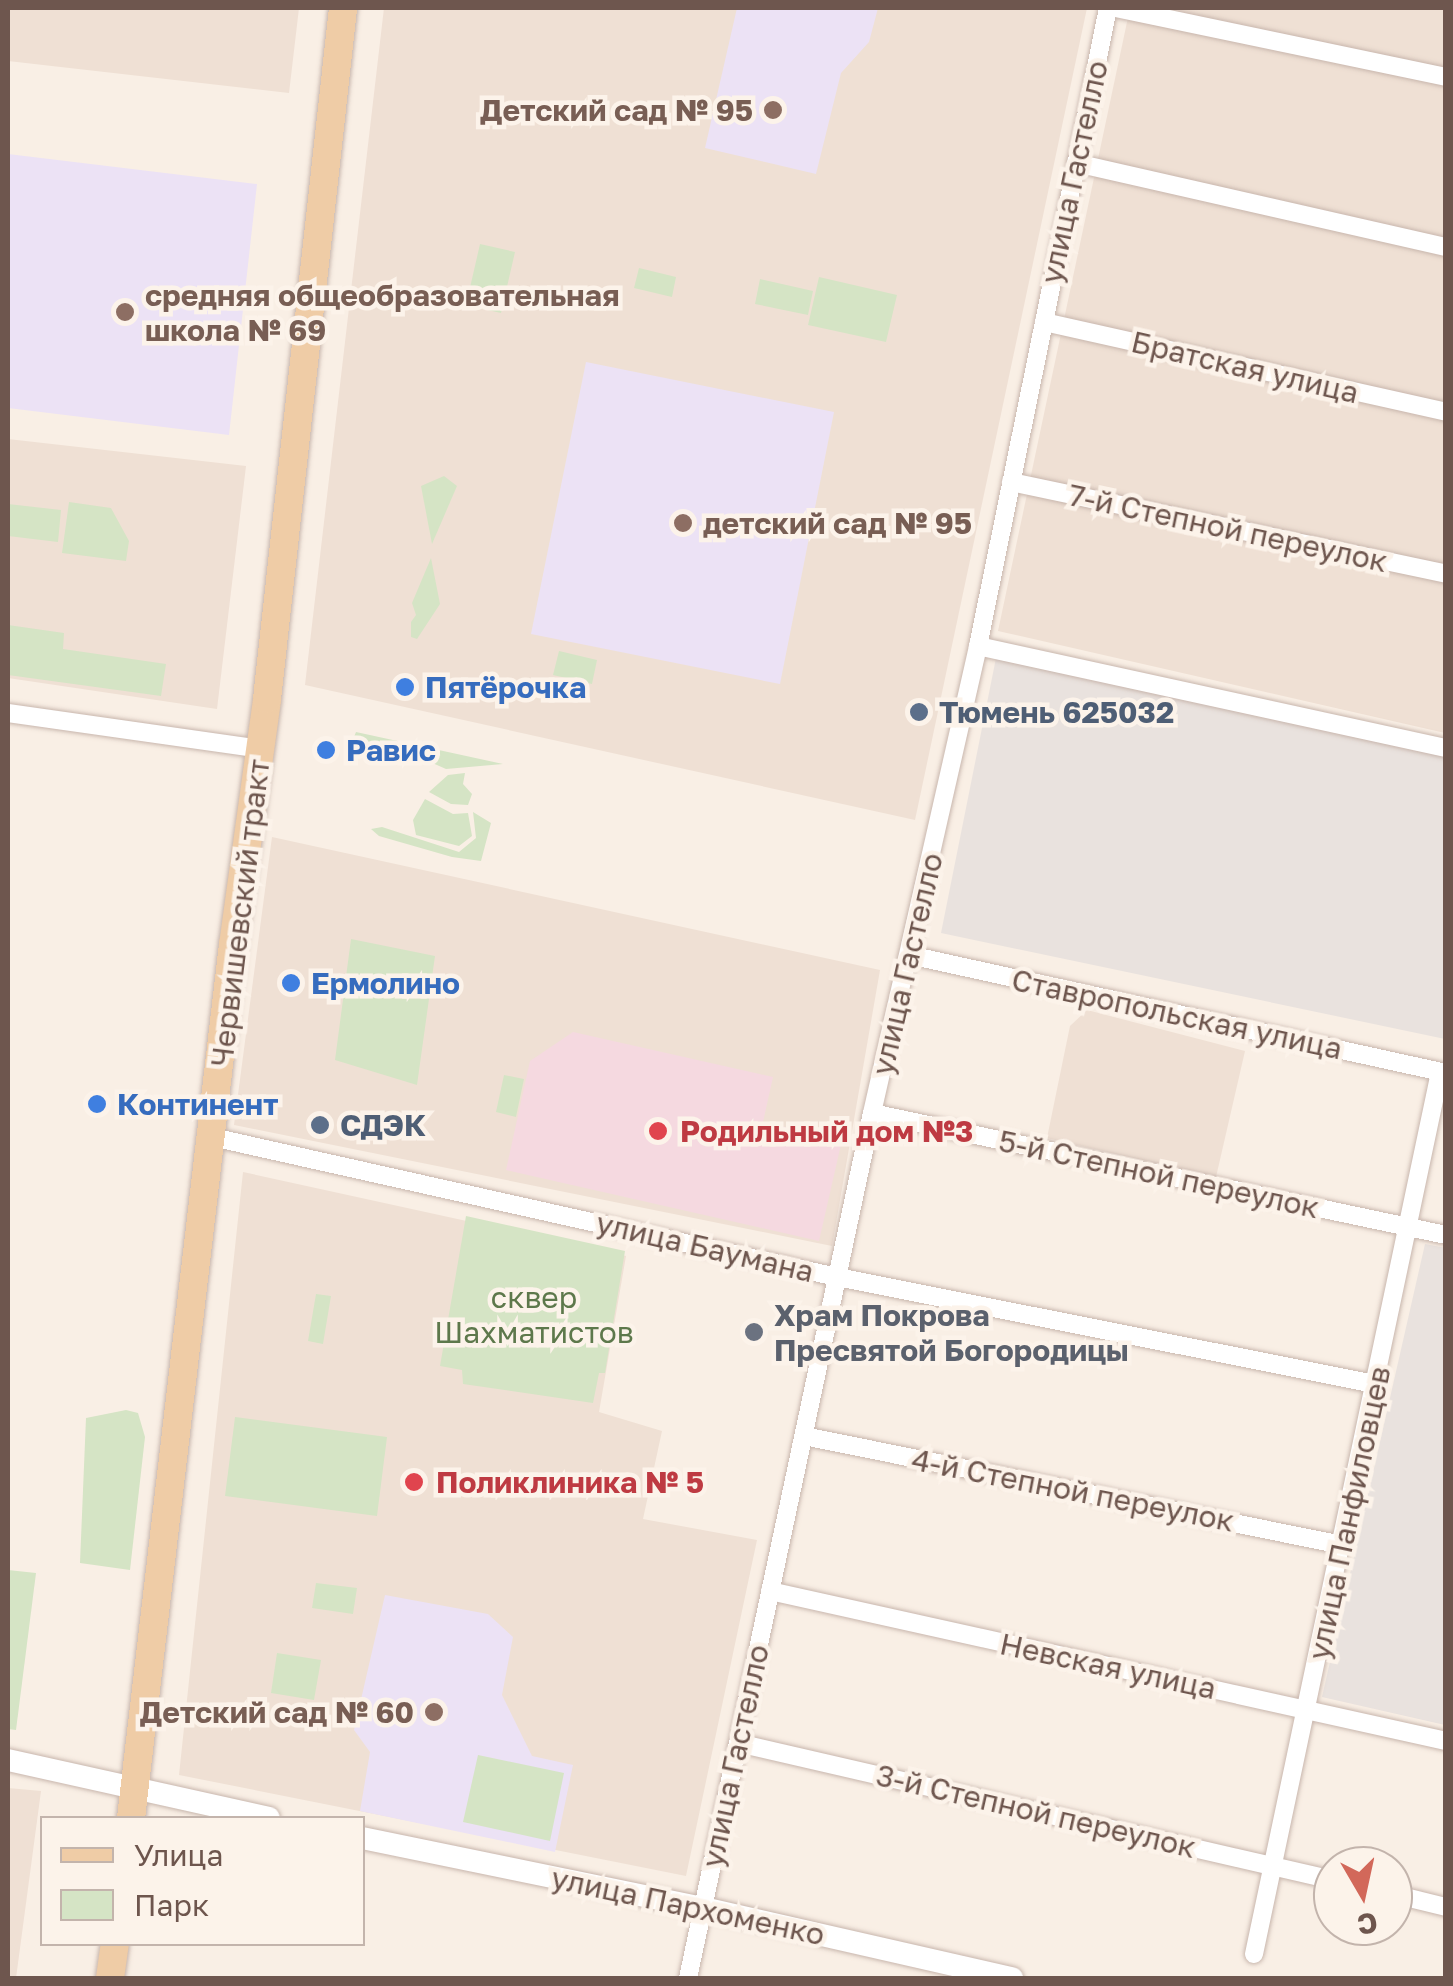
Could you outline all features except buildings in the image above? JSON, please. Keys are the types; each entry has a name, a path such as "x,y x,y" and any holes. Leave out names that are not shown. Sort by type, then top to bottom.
{"main road":[{"name":"Червишевский тракт","path":"131,1816 260,749 343,8"},
{"path":"110,1978 114,1946"}],"street":[{"name":"улица Гастелло","path":"688,1978 872,1113 978,646 1108,8"},
{"path":"1116,8 1446,78"},
{"path":"1076,163 1446,247"},
{"name":"Братская улица","path":"1044,322 1446,412"},
{"name":"7-й Степной переулок","path":"1010,482 1446,574"},
{"path":"978,646 1446,748"},
{"path":"8,713 260,749"},
{"name":"Ставропольская улица","path":"909,955 1443,1072"},
{"name":"улица Панфиловцев","path":"1254,1954 1443,1072"},
{"name":"5-й Степной переулок","path":"872,1113 1446,1235"},
{"name":"улица Баумана","path":"212,1138 837,1277 1376,1384"},
{"name":"4-й Степной переулок","path":"804,1436 1342,1545"},
{"name":"Невская улица","path":"770,1591 1446,1742"},
{"name":"3-й Степной переулок","path":"738,1743 1313,1875"},
{"path":"8,1760 260,1816"},
{"name":"улица Пархоменко","path":"365,1839 702,1908 1012,1978"},
{"path":"1413,1899 1446,1906"}],"shaded area":[{"path":"8,8 299,8 289,93 8,61"},
{"path":"384,8 1087,8 915,820 305,685"},
{"name":"Детский сад № 95","path":"737,8 878,8 869,42 841,73 816,174 705,148"},
{"path":"1130,8 1445,8 1445,733 998,631"},
{"name":"средняя общеобразовательная школа № 69","path":"8,154 257,184 229,435 8,408"},
{"name":"детский сад № 95","path":"586,362 834,412 780,684 531,634"},
{"path":"8,439 246,466 217,709 8,678"},
{"path":"996,658 1445,755 1445,1039 941,933"},
{"path":"272,837 880,970 832,1246 234,1125"},
{"path":"1087,1010 1245,1051 1216,1177 1047,1138 1070,1026"},
{"name":"Родильный дом №3","path":"573,1032 773,1077 763,1122 842,1140 819,1241 506,1170 530,1061"},
{"path":"243,1172 626,1256 599,1412 662,1431 643,1519 757,1540 686,1876 179,1775"},
{"path":"1425,1244 1446,1248 1445,1725 1322,1697"},
{"name":"Детский сад № 60","path":"385,1595 488,1614 513,1637 502,1695 532,1756 573,1765 555,1852 360,1811 370,1752 354,1730"},
{"path":"8,1788 41,1791 16,1978 8,1978"}],"green space":[{"path":"480,244 515,252 501,313 466,305"},
{"path":"639,268 676,277 672,297 634,288"},
{"path":"819,277 897,295 886,342 808,325"},
{"path":"760,279 813,291 808,315 755,304"},
{"path":"444,476 457,486 432,544 421,486"},
{"path":"69,502 111,508 129,541 126,561 62,553"},
{"path":"8,504 61,510 58,542 8,536"},
{"path":"431,558 440,604 417,639 411,637 411,622 416,615 412,603"},
{"path":"8,625 64,633 63,649 166,664 161,696 8,675"},
{"path":"559,651 597,660 592,684 553,675"},
{"path":"356,732 503,764 446,769 394,746 368,750 360,757 347,754"},
{"path":"465,773 463,784 472,794 468,805 451,804 429,792 448,775"},
{"path":"425,799 453,814 468,813 472,836 459,846 416,835 413,820"},
{"path":"473,812 491,823 481,861 452,857 379,836 371,829 382,827 459,852 476,838"},
{"path":"351,939 435,956 417,1085 335,1060"},
{"path":"504,1075 524,1079 516,1117 496,1112"},
{"name":"сквер Шахматистов","path":"466,1216 625,1251 605,1373 599,1373 593,1403 463,1384 462,1370 440,1366"},
{"path":"316,1294 331,1296 323,1344 308,1341"},
{"path":"126,1410 138,1413 145,1437 130,1570 80,1563 86,1418"},
{"path":"235,1417 387,1437 377,1516 225,1496"},
{"path":"8,1570 36,1573 16,1730 8,1729"},
{"path":"316,1583 357,1588 353,1614 312,1608"},
{"path":"277,1653 321,1660 314,1700 271,1693"},
{"path":"478,1755 564,1773 550,1841 463,1822"}],"place":[{"name":"Детский сад № 95","path":"773,110"},
{"name":"средняя общеобразовательная школа № 69","path":"125,312"},
{"name":"детский сад № 95","path":"683,523"},
{"name":"Пятёрочка","path":"405,687"},
{"name":"Тюмень 625032","path":"919,712"},
{"name":"Равис","path":"326,750"},
{"name":"Ермолино","path":"291,983"},
{"name":"Континент","path":"97,1104"},
{"name":"СДЭК","path":"320,1125"},
{"name":"Родильный дом №3","path":"658,1131"},
{"name":"Храм Покрова Пресвятой Богородицы","path":"754,1332"},
{"name":"Поликлиника № 5","path":"414,1482"},
{"name":"Детский сад № 60","path":"434,1712"}]}
